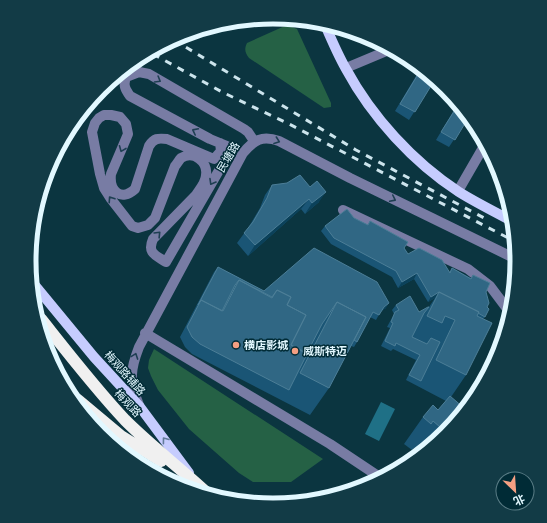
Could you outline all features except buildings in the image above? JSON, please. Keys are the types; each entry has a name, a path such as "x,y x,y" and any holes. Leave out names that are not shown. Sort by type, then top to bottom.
{"highway":[{"name":"梅观路","path":"44,324 121,415 150,444 201,487"},
{"path":"85,406 121,436 196,483"}],"main road":[{"path":"328,31 346,68 373,110 406,149 458,191 507,218"},
{"name":"梅观路辅路","path":"38,289 94,357 140,407 196,483"}],"street":[{"path":"346,68 385,51"},
{"path":"243,152 220,143 130,96 125,90 124,83 126,77 139,72 149,74 244,129 254,141"},
{"path":"220,143 221,150 214,159 167,139 159,138 153,140 149,146 135,189 130,194 122,195 117,193 110,181 111,174 128,134 126,124 120,118 111,115 99,118 95,123 92,132 104,188 110,199 132,226 138,228 148,225 155,218 175,166 181,159 189,155 197,157 202,161 206,168 206,177 202,187 153,239 150,246 156,256 166,262 232,148"},
{"name":"民塘路","path":"140,407 133,393 131,378 133,363 145,334 243,152 254,141 267,138 279,141 357,182 511,256"},
{"path":"458,191 482,149"},
{"path":"343,210 468,269 490,286 506,307"},
{"path":"145,334 330,444 377,476"}],"green space":[{"path":"287,25 297,29 331,103 331,107 324,108 249,58 245,51 247,43"},
{"path":"154,349 323,459 291,482 253,482 239,473 189,429 158,390 148,368 149,360"}],"water":[{"path":"381,402 395,409 379,441 365,434"}],"railway":[{"path":"180,43 356,150 486,219"},
{"path":"156,56 222,92 289,124 510,239"}],"place":[{"name":"横店影城","path":"236,345"},
{"name":"威斯特迈","path":"295,351"}]}
